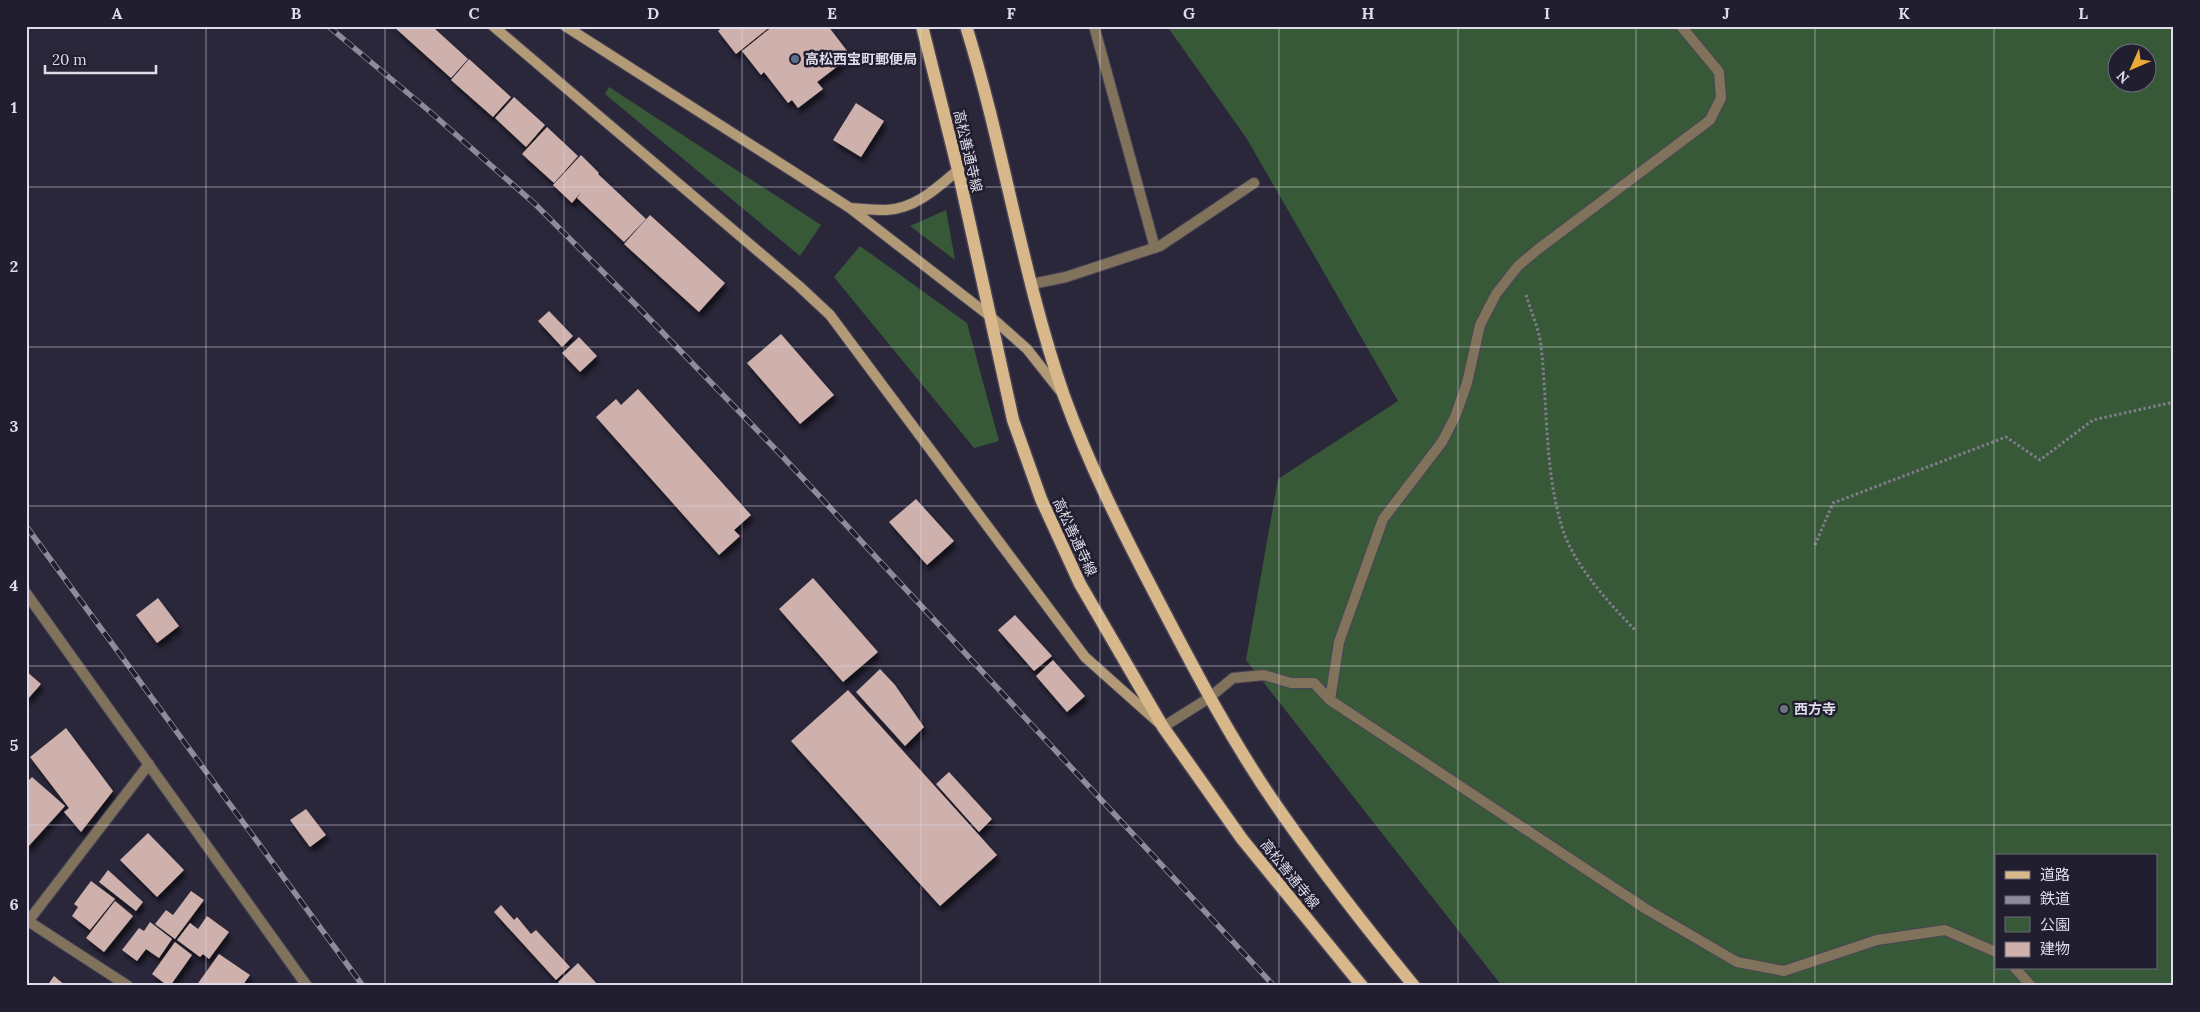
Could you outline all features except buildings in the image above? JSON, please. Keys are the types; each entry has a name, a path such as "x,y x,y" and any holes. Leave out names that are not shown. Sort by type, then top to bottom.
{"main road":[{"name":"高松善通寺線","path":"922,26 958,170 1013,420 1041,499 1080,584 1163,728 1242,839 1362,986"},
{"name":"高松善通寺線","path":"966,26 983,80 1032,284 1065,396 1118,524 1209,698 1282,814 1356,915 1414,986"}],"street":[{"path":"493,26 799,286 830,315 1085,657 1163,728 1209,698 1233,678 1264,675 1292,683 1314,683 1330,700 1646,909 1737,962 1784,971 1876,940 1945,930 1995,952"},
{"path":"565,26 850,208 991,317 1027,349 1065,396"},
{"path":"1094,26 1155,248"},
{"path":"1330,700 1339,642 1383,519 1414,480 1446,433 1455,416 1467,383 1480,324 1496,294 1518,266 1710,120 1721,98 1719,72 1681,26"},
{"path":"850,208 888,210 914,204 932,192 958,170"},
{"path":"1032,284 1066,277 1160,246 1254,183"},
{"path":"26,593 307,986"},
{"path":"128,986 27,922 149,764"},
{"path":"2018,970 2030,986"}],"path":[{"path":"1518,266 1540,344 1553,490 1564,532 1588,576 1615,610 1636,631"},
{"path":"1815,545 1833,503 2006,438 2040,460 2093,420 2174,402"}],"green space":[{"path":"1167,26 2174,26 2174,986 1502,986 1246,660 1278,479 1398,401 1247,139"},
{"path":"609,87 821,225 800,256 605,94"},
{"path":"946,210 955,260 910,226"},
{"path":"860,246 967,323 999,441 974,448 834,277"}],"railway":[{"path":"328,26 428,110 535,204 637,306 784,458 1274,986"},
{"path":"26,526 363,986"}],"place":[{"name":"高松西宝町郵便局","path":"795,59"},
{"name":"西方寺","path":"1784,709"}]}
